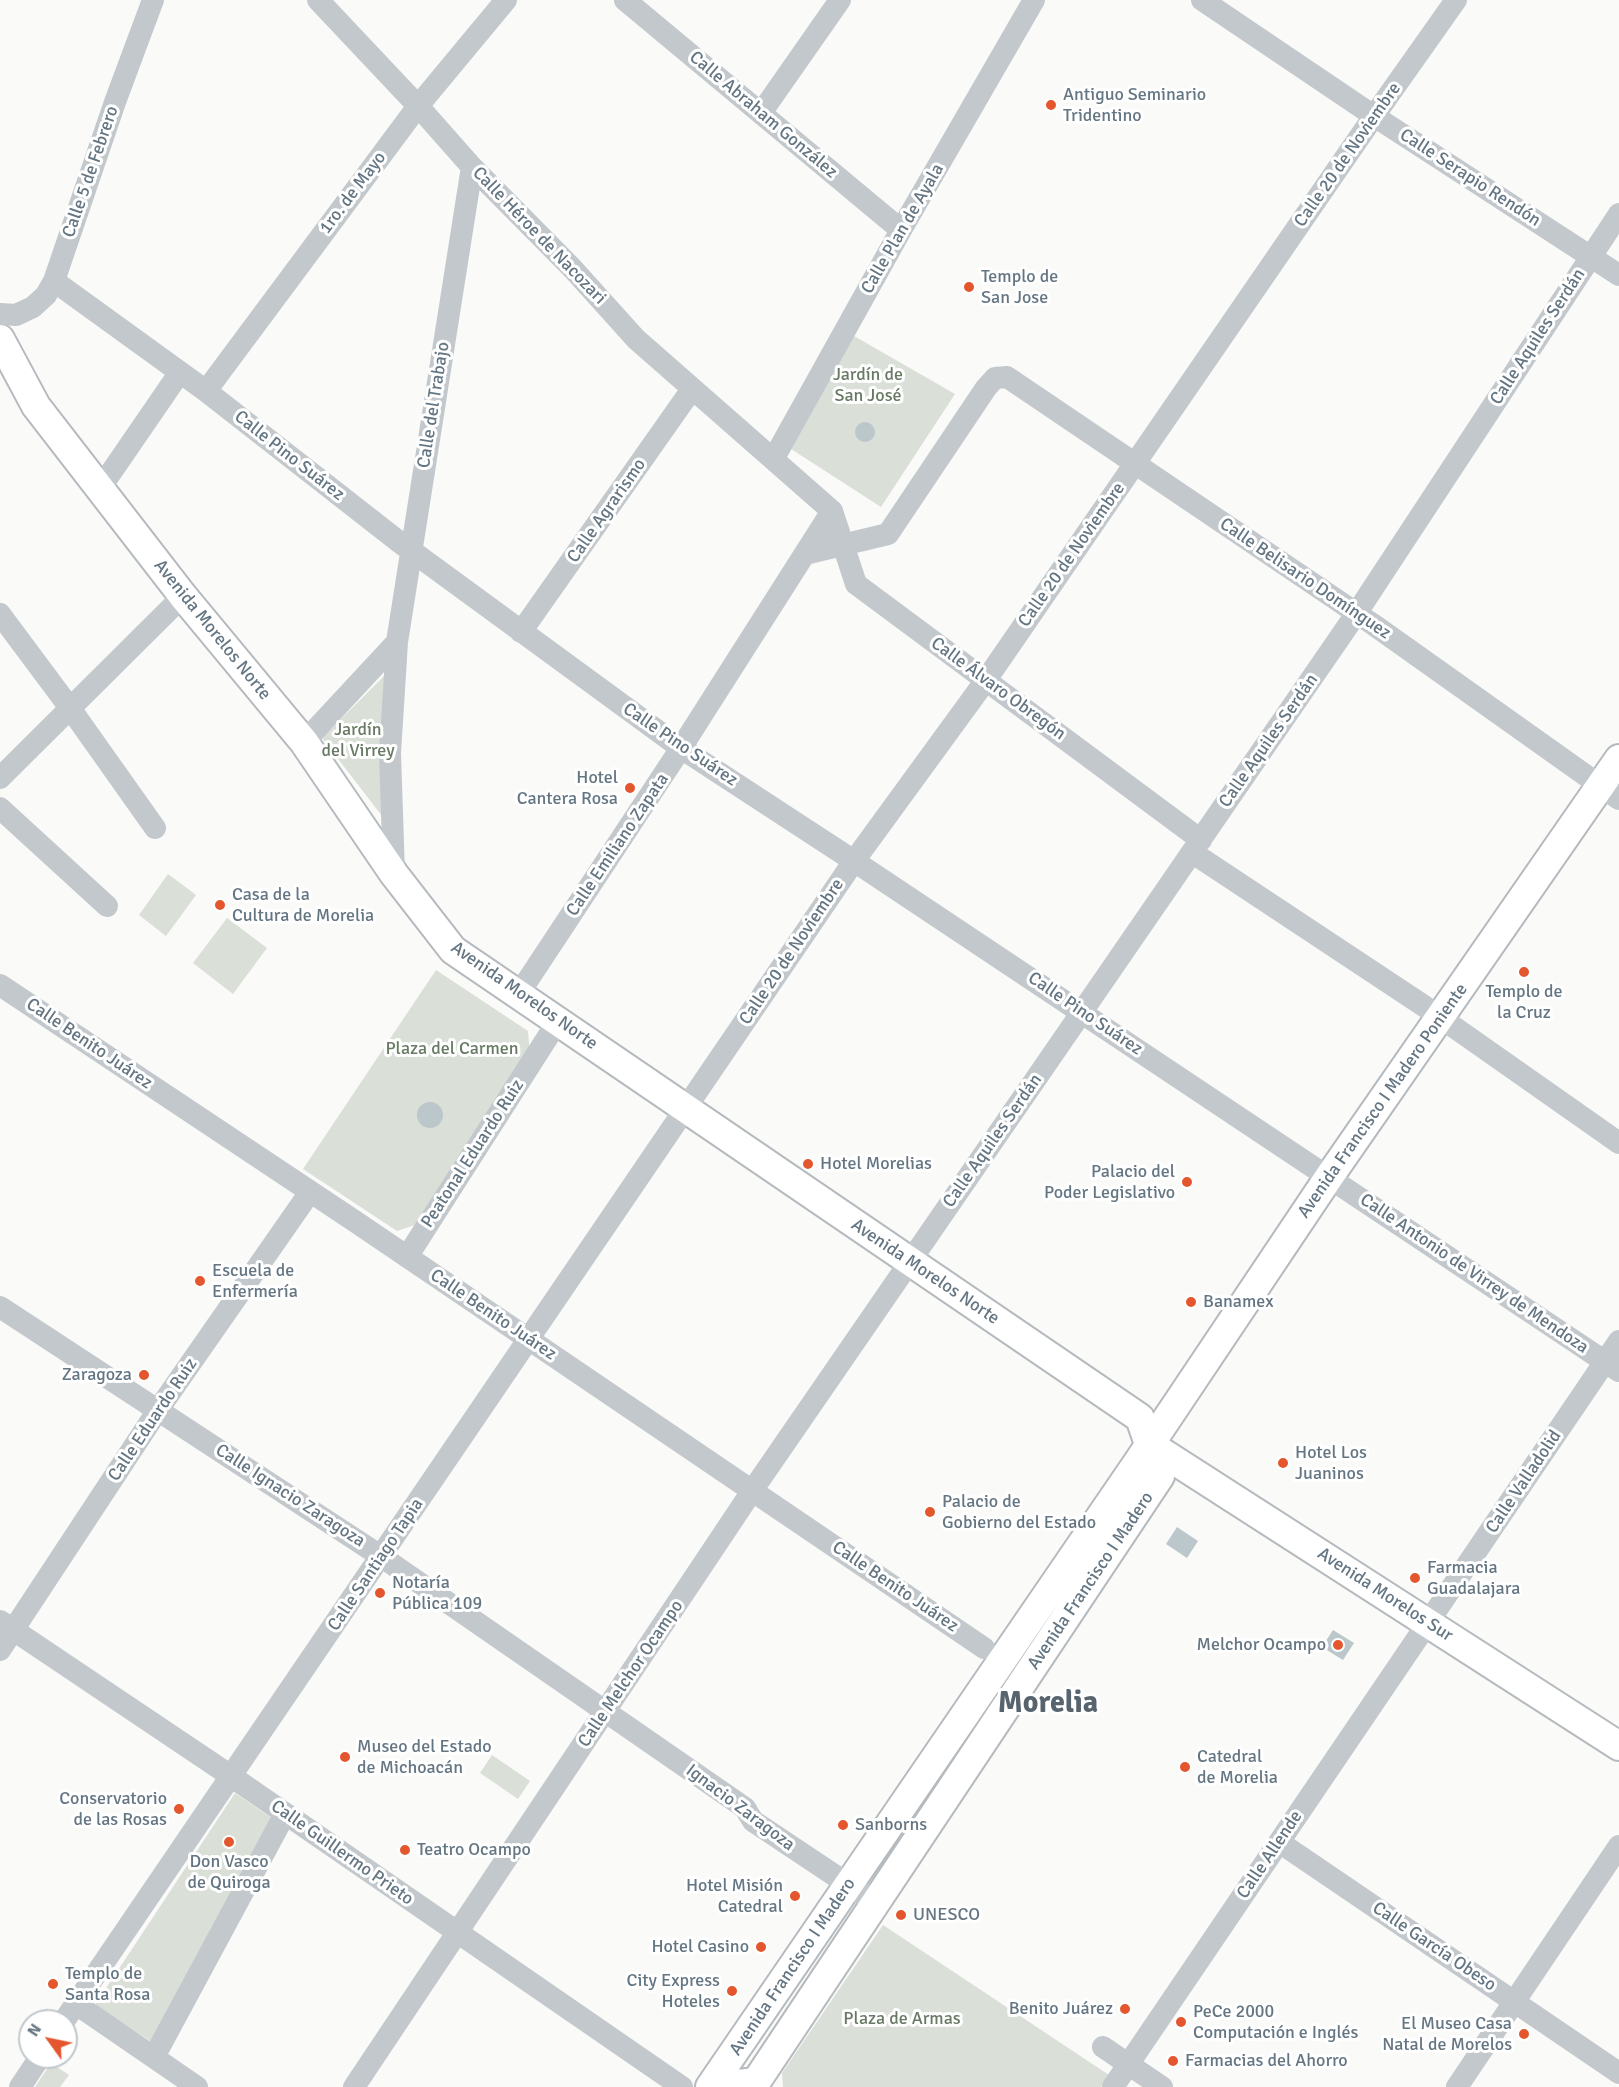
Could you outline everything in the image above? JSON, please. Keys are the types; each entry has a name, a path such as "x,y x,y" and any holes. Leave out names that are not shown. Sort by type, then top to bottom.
{"main road":[{"name":"Avenida Morelos Norte","path":"0,339 36,406 183,596 304,742 394,874 453,950 1140,1418 1149,1444"},
{"name":"Avenida Francisco I Madero Poniente","path":"1149,1444 1329,1177 1441,1017 1610,792 1619,759"},
{"name":"Avenida Morelos Sur","path":"1149,1444 1619,1746"},
{"name":"Avenida Francisco I Madero","path":"710,2087 1149,1444"},
{"name":"Avenida Francisco I Madero","path":"710,2087 756,2082 1160,1476 1149,1444"}],"street":[{"name":"Calle 5 de Febrero","path":"0,314 16,315 33,307 46,295 54,281 115,102 153,0"},
{"name":"Calle Héroe de Nacozari","path":"318,0 472,167 557,253 636,339 832,511"},
{"name":"1ro. de Mayo","path":"206,391 418,106 506,0"},
{"name":"Calle Abraham González","path":"625,0 901,230"},
{"path":"761,113 840,0"},
{"name":"Calle Plan de Ayala","path":"774,458 901,230 1034,0"},
{"name":"Calle Serapio Rendón","path":"1202,0 1374,116 1619,275"},
{"name":"Calle 20 de Noviembre","path":"685,1108 854,861 986,680 1456,0"},
{"name":"Calle del Trabajo","path":"394,874 390,753 397,642 472,167"},
{"name":"Calle Aquiles Serdán","path":"909,1262 1356,614 1619,214"},
{"name":"Calle Pino Suárez","path":"54,281 206,391 411,550 681,748 1329,1177"},
{"path":"99,490 180,372"},
{"name":"Calle Belisario Domínguez","path":"844,544 888,534 986,388 995,378 1007,377 1356,614 1610,792"},
{"name":"Calle Agrarismo","path":"521,632 693,389"},
{"name":"Calle Álvaro Obregón","path":"832,511 856,585 986,680 1197,846 1619,1143"},
{"name":"Calle Emiliano Zapata","path":"518,995 681,748 832,511"},
{"path":"805,554 844,544"},
{"path":"0,778 183,596"},
{"path":"0,614 70,708 154,828"},
{"path":"304,742 397,642"},
{"path":"0,808 106,906"},
{"name":"Calle Benito Juárez","path":"0,985 407,1257 984,1648"},
{"name":"Peatonal Eduardo Ruiz","path":"407,1257 558,1021"},
{"name":"Calle Santiago Tapia","path":"73,2009 685,1108"},
{"name":"Calle Antonio de Virrey de Mendoza","path":"1329,1177 1612,1367"},
{"name":"Calle Eduardo Ruiz","path":"0,1650 7,1626 310,1192"},
{"name":"Calle Melchor Ocampo","path":"354,2087 752,1491 909,1262"},
{"name":"Calle Ignacio Zaragoza","path":"0,1306 382,1557 606,1712"},
{"name":"Calle Valladolid","path":"1428,1622 1612,1367 1619,1341"},
{"name":"Calle Allende","path":"1113,2087 1428,1622"},
{"name":"Calle Guillermo Prieto","path":"7,1626 231,1776 682,2087"},
{"name":"Ignacio Zaragoza","path":"606,1712 745,1808 753,1821 876,1903"},
{"path":"154,2057 285,1814"},
{"name":"Calle García Obeso","path":"1279,1842 1619,2073"},
{"path":"1457,2087 1619,1846"},
{"path":"78,2017 154,2057 197,2087"},
{"path":"1103,2047 1162,2087"},
{"path":"20,2087 32,2069"}],"green space":[{"name":"Jardín de San José","path":"854,336 955,394 881,507 788,447"},
{"name":"Jardín del Virrey","path":"388,672 382,816 322,738"},
{"path":"168,874 196,895 166,936 139,915"},
{"path":"227,918 267,948 233,994 193,963"},
{"name":"Plaza del Carmen","path":"436,970 528,1031 530,1055 418,1224 397,1231 303,1169"},
{"path":"492,1755 530,1781 518,1799 480,1773"},
{"path":"235,1793 276,1821 155,2044 95,2005"},
{"name":"Plaza de Armas","path":"883,1925 1109,2075 1101,2087 783,2087 782,2073"},
{"path":"47,2069 60,2069 69,2075 60,2087 35,2087"}],"shaded area":[{"path":"861,422 869,422 875,428 875,436 869,442 861,442 855,436 855,428"},
{"path":"430,1102 439,1106 443,1115 439,1124 430,1128 421,1124 417,1115 421,1106"},
{"path":"1177,1527 1198,1541 1187,1558 1166,1544"},
{"path":"1333,1630 1354,1643 1343,1660 1322,1647"}],"place":[{"name":"Antiguo Seminario Tridentino","path":"1051,105"},
{"name":"Templo de San Jose","path":"969,287"},
{"name":"Hotel Cantera Rosa","path":"630,788"},
{"name":"Casa de la Cultura de Morelia","path":"220,905"},
{"name":"Templo de la Cruz","path":"1524,972"},
{"name":"Hotel Morelias","path":"808,1164"},
{"name":"Palacio del Poder Legislativo","path":"1187,1182"},
{"name":"Escuela de Enfermería","path":"200,1281"},
{"name":"Banamex","path":"1191,1302"},
{"name":"Zaragoza","path":"144,1375"},
{"name":"Hotel Los Juaninos","path":"1283,1463"},
{"name":"Palacio de Gobierno del Estado","path":"930,1512"},
{"name":"Farmacia Guadalajara","path":"1415,1578"},
{"name":"Notaría Pública 109","path":"380,1593"},
{"name":"Melchor Ocampo","path":"1338,1645"},
{"name":"Museo del Estado de Michoacán","path":"345,1757"},
{"name":"Catedral de Morelia","path":"1185,1767"},
{"name":"Conservatorio de las Rosas","path":"179,1809"},
{"name":"Sanborns","path":"843,1825"},
{"name":"Don Vasco de Quiroga","path":"229,1842"},
{"name":"Teatro Ocampo","path":"405,1850"},
{"name":"Hotel Misión Catedral","path":"795,1896"},
{"name":"UNESCO","path":"901,1915"},
{"name":"Hotel Casino","path":"761,1947"},
{"name":"Templo de Santa Rosa","path":"53,1984"},
{"name":"City Express Hoteles","path":"732,1991"},
{"name":"Benito Juárez","path":"1125,2009"},
{"name":"PeCe 2000 Computación e Inglés","path":"1181,2022"},
{"name":"El Museo Casa Natal de Morelos","path":"1524,2034"},
{"name":"Farmacias del Ahorro","path":"1173,2061"}],"district":[{"name":"Morelia","path":"1048,1704"}]}
